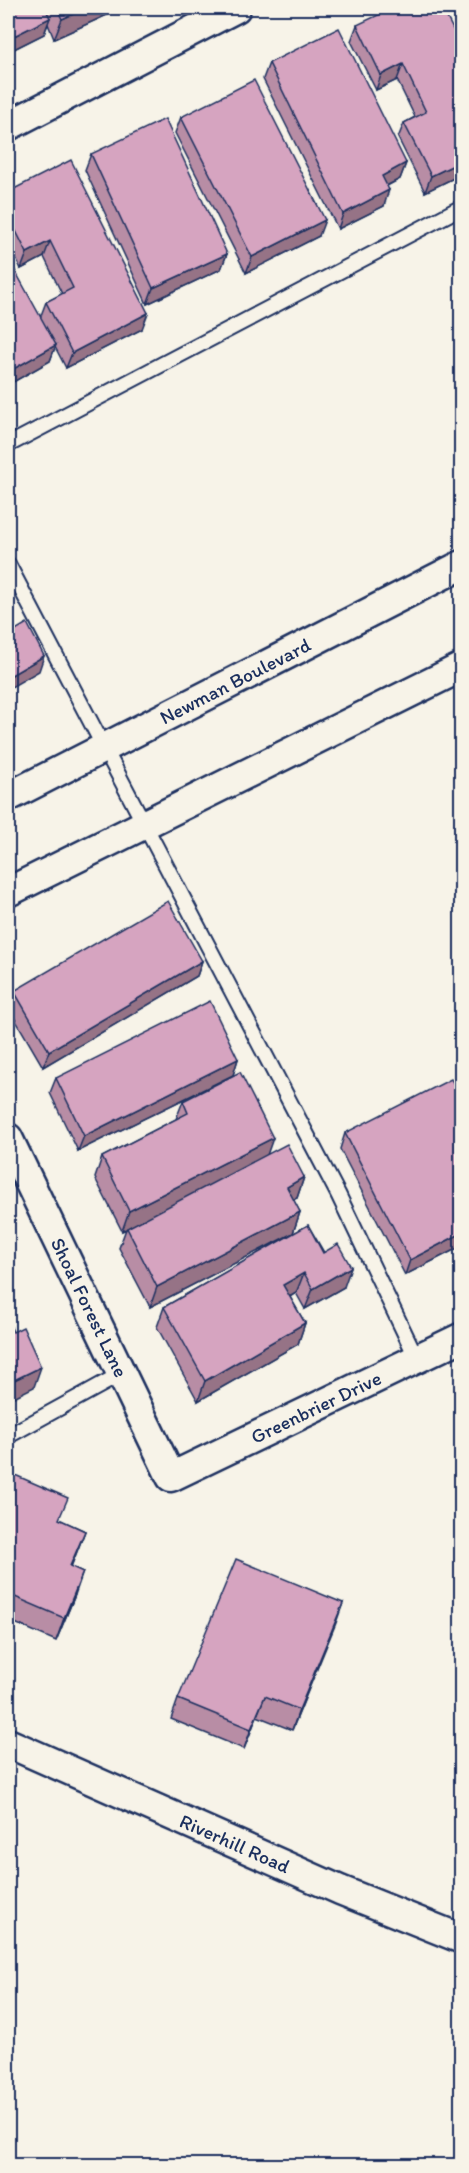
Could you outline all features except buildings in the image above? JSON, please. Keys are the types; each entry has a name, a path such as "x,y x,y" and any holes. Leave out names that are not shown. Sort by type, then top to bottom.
{"street":[{"path":"8,126 236,8"},
{"name":"Newman Boulevard","path":"8,797 462,565"},
{"path":"8,892 462,667"},
{"name":"Shoal Forest Lane","path":"8,1139 171,1477"},
{"name":"Greenbrier Drive","path":"171,1477 462,1337"},
{"name":"Riverhill Road","path":"8,1743 340,1890 462,1939"}],"lane":[{"path":"8,445 462,207"},
{"path":"8,564 338,1194 417,1359"},
{"path":"8,1436 121,1374"}]}
